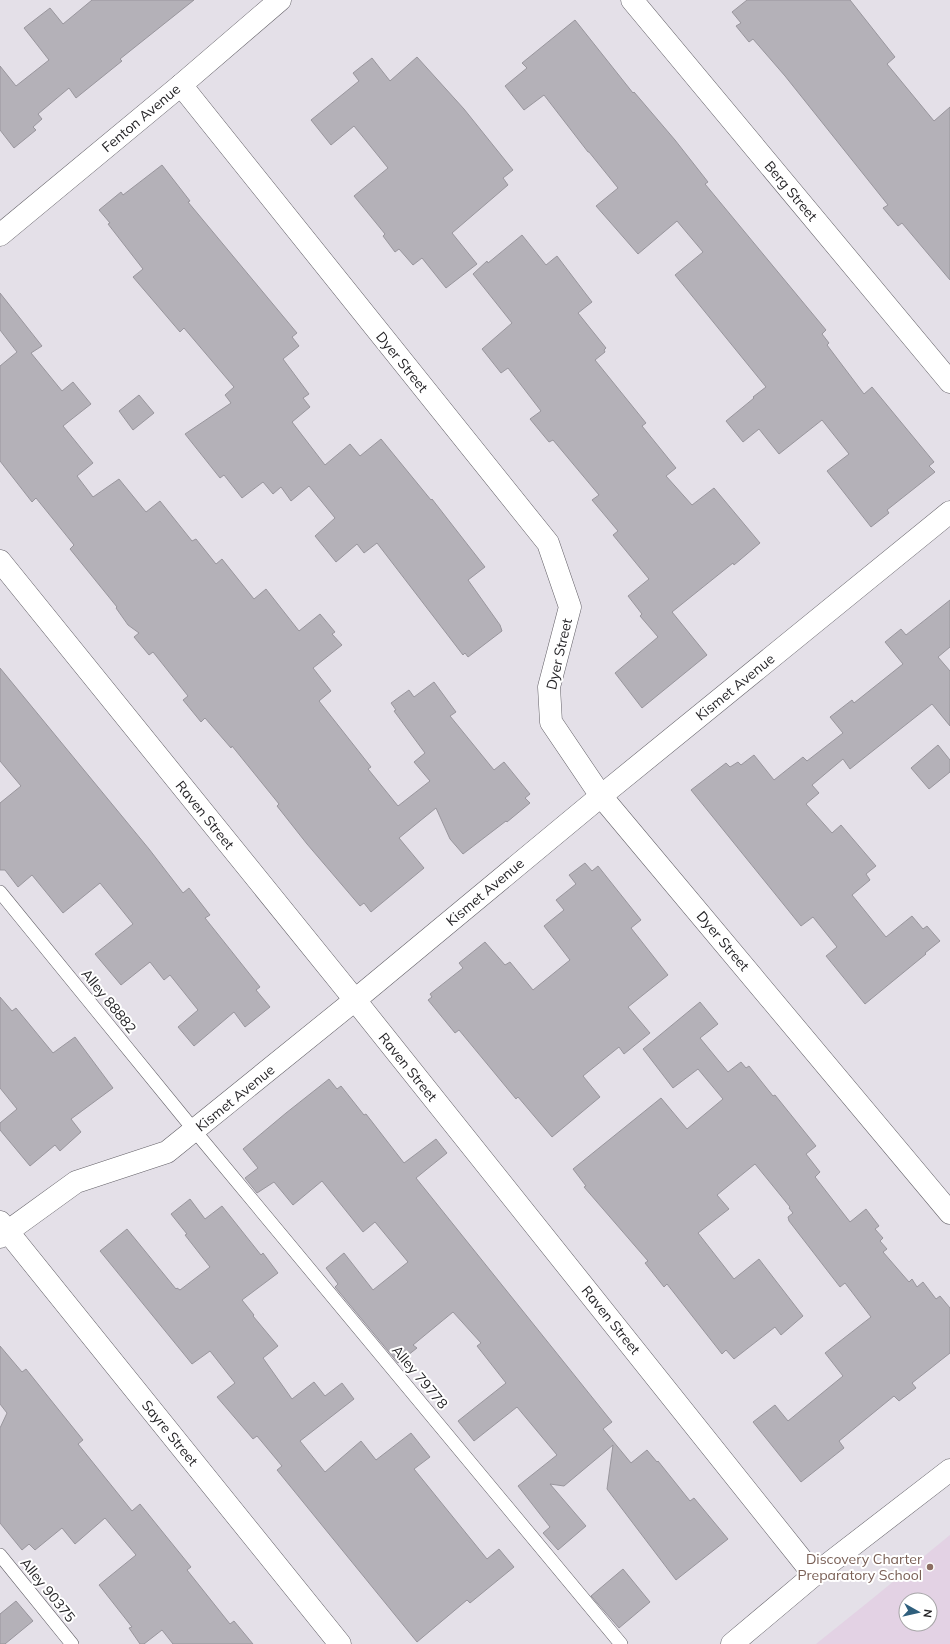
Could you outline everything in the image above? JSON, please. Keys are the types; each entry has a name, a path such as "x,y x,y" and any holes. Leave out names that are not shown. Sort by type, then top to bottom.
{"street":[{"name":"Fenton Avenue","path":"0,236 280,0"},
{"name":"Berg Street","path":"632,0 950,382"},
{"name":"Dyer Street","path":"181,85 548,543 570,607 549,687 551,722 601,796 950,1213"},
{"name":"Kismet Avenue","path":"2,1230 76,1182 167,1152 355,1000 601,796 950,512"},
{"name":"Raven Street","path":"0,561 355,1000 814,1575"},
{"name":"Sayre Street","path":"2,1230 340,1644"},
{"path":"732,1644 814,1575 950,1470"}],"lane":[{"name":"Alley 88882","path":"0,892 194,1130"},
{"name":"Alley 79778","path":"194,1130 621,1644"},
{"name":"Alley 90375","path":"0,1555 72,1644"}],"shaded area":[{"name":"Discovery Charter Preparatory School","path":"950,1535 950,1644 816,1644 872,1599"}],"building":[{"path":"92,0 194,0 120,59 122,61 76,98 69,88 38,114 42,119 33,127 36,130 14,148 0,130 0,66 16,86 49,60 24,28 50,8 63,24"},
{"path":"747,0 850,0 895,57 887,64 934,121 950,107 950,280 902,223 898,226 883,208 888,205 785,76 753,39 749,42 736,26 741,23 732,12"},
{"path":"575,20 633,93 634,92 675,140 708,182 705,184 826,330 822,334 829,343 827,345 864,394 872,387 934,462 929,466 935,472 887,510 889,513 871,527 827,471 849,454 822,420 779,454 759,429 743,442 726,421 766,387 675,275 703,252 677,221 638,254 596,206 618,188 544,95 524,110 505,86 527,68 522,63"},
{"path":"417,57 464,109 513,170 503,178 508,185 452,233 477,264 446,288 422,258 413,265 399,249 395,252 383,236 385,234 354,196 388,168 354,126 331,145 311,120 359,81 353,73 372,58 390,81"},
{"path":"162,165 190,201 188,202 297,333 292,337 299,346 283,359 309,394 303,398 310,407 292,422 325,465 350,444 360,456 381,439 431,500 432,499 485,567 468,580 500,625 502,631 468,657 465,653 463,655 377,543 364,553 357,544 336,562 315,536 335,518 309,486 291,501 281,487 273,494 263,482 242,498 224,475 220,478 185,434 231,403 225,395 234,387 184,328 180,332 133,277 143,269 99,210 121,192 123,195"},
{"path":"522,235 546,265 557,256 592,302 578,313 606,348 604,350 605,352 595,360 646,423 642,426 676,468 666,476 692,505 714,488 760,543 734,565 733,563 672,612 707,655 642,708 615,673 658,637 640,616 642,614 628,596 649,579 613,535 618,531 592,500 599,495 553,440 549,442 530,419 541,411 508,368 501,373 482,349 512,323 473,274 487,261 488,263"},
{"path":"0,293 42,346 31,353 62,391 73,382 91,404 63,426 93,463 77,476 93,497 119,479 146,512 160,501 192,541 196,539 216,564 222,559 254,599 266,589 299,631 320,614 335,632 332,634 342,645 313,668 331,691 319,701 371,767 368,769 398,806 430,781 414,762 425,753 394,711 396,710 391,703 409,690 414,697 434,682 456,712 450,716 494,770 504,762 530,794 525,798 530,803 463,854 450,839 436,808 399,838 424,868 371,912 364,903 360,906 307,844 277,806 279,804 232,746 231,748 205,718 201,722 183,700 188,696 153,652 149,655 134,637 139,633 128,625 116,608 117,607 70,549 74,545 36,498 32,502 0,461 0,366 17,352 0,330"},
{"path":"139,395 154,413 133,430 119,411"},
{"path":"950,600 950,647 938,657 950,671 950,726 932,704 850,769 843,759 812,785 819,793 806,804 832,833 841,825 876,866 866,874 870,880 852,895 886,937 912,916 923,929 927,926 940,941 865,1004 826,956 837,947 813,917 801,926 691,790 726,763 730,767 738,762 741,765 754,755 774,780 803,757 807,761 843,733 830,717 852,700 854,703 903,664 885,642 901,629 906,635"},
{"path":"0,668 149,849 183,893 189,888 210,915 205,918 260,987 256,990 270,1007 245,1027 234,1012 194,1046 178,1027 198,1010 170,975 164,980 150,962 121,985 95,954 133,924 100,883 63,913 32,875 18,887 5,870 0,870 0,803 21,786 0,761"},
{"path":"938,745 950,760 950,772 929,789 911,768"},
{"path":"585,863 592,871 598,866 641,920 631,928 668,975 628,1007 650,1033 624,1054 619,1047 583,1076 600,1097 552,1137 518,1097 516,1099 459,1030 455,1033 428,1000 432,997 430,994 463,968 459,963 485,942 505,965 510,962 533,990 570,960 544,926 564,910 556,900 576,884 569,875"},
{"path":"0,997 12,1011 16,1008 53,1053 75,1037 113,1088 71,1119 81,1132 60,1151 55,1145 30,1166 0,1130 0,1123 17,1109 0,1088"},
{"path":"700,1002 718,1024 700,1038 728,1072 741,1062 746,1068 749,1066 773,1096 775,1095 816,1146 806,1154 820,1172 815,1177 850,1222 866,1209 879,1226 875,1229 883,1238 880,1241 887,1249 883,1252 909,1282 912,1279 917,1287 923,1282 936,1299 940,1296 950,1308 950,1353 912,1383 916,1388 899,1401 894,1396 839,1441 844,1448 801,1482 753,1422 775,1405 788,1421 843,1376 825,1353 871,1317 845,1283 840,1287 789,1221 788,1217 793,1213 789,1208 790,1207 755,1164 717,1195 729,1209 698,1233 734,1279 759,1259 803,1316 781,1335 775,1327 734,1359 726,1350 722,1354 667,1284 664,1287 645,1263 648,1261 584,1187 586,1186 573,1169 661,1098 687,1129 723,1099 698,1069 673,1088 643,1049"},
{"path":"329,1079 337,1089 341,1086 364,1115 366,1114 404,1163 436,1139 447,1153 416,1178 612,1422 603,1429 631,1463 647,1450 657,1462 658,1461 690,1501 694,1498 728,1539 676,1580 607,1489 613,1445 564,1486 550,1484 586,1526 558,1550 543,1533 550,1527 518,1486 557,1455 517,1407 474,1441 458,1421 506,1383 477,1346 481,1343 453,1312 413,1345 417,1348 398,1363 335,1287 338,1284 326,1268 344,1253 373,1290 408,1262 375,1222 363,1232 322,1181 293,1205 274,1182 257,1193 245,1178 258,1168 243,1149"},
{"path":"190,1199 205,1219 222,1206 261,1255 263,1253 278,1273 242,1300 278,1346 263,1358 292,1399 314,1382 325,1396 342,1383 354,1399 300,1441 325,1472 361,1441 376,1460 411,1433 430,1457 414,1469 487,1559 499,1549 514,1567 470,1603 467,1600 417,1642 277,1470 282,1466 257,1436 253,1439 217,1397 235,1383 210,1351 192,1364 100,1251 127,1229 176,1289 177,1288 180,1290 210,1267 171,1214"},
{"path":"0,1346 22,1372 26,1369 83,1440 78,1444 132,1511 140,1504 191,1567 187,1570 230,1624 234,1621 253,1644 173,1644 162,1630 144,1644 140,1644 129,1628 132,1627 99,1585 136,1555 105,1518 75,1544 62,1528 35,1550 29,1544 22,1550 0,1523 0,1428 7,1413 0,1404"},
{"path":"623,1569 650,1602 619,1628 591,1596"},
{"path":"16,1601 33,1621 5,1644 0,1644 0,1614"}],"place":[{"name":"Discovery Charter Preparatory School","path":"930,1567"}]}
